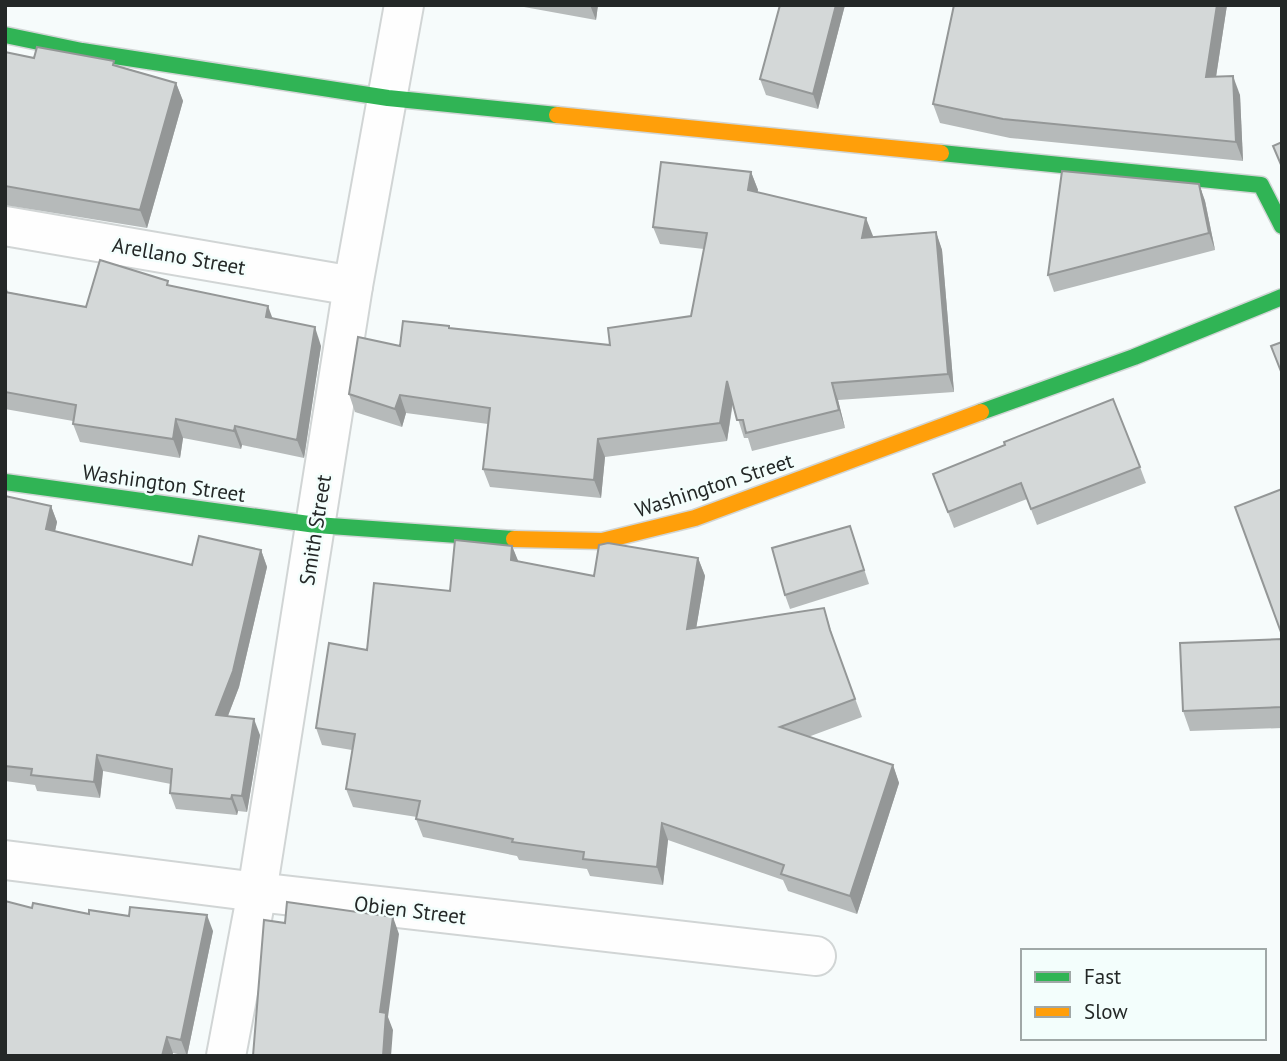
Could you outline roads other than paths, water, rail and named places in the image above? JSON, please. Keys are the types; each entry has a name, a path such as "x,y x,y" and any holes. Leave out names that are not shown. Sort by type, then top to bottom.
{"main road":[{"path":"5,35 82,51 388,98 1261,185 1282,226"},
{"name":"Washington Street","path":"5,481 316,525 507,539 602,541 695,518 782,487 1282,298"}],"street":[{"name":"Smith Street","path":"226,1056 257,892 353,286 404,5"},
{"name":"Arellano Street","path":"5,226 353,286"},
{"name":"Obien Street","path":"5,860 257,892 816,956"}]}
